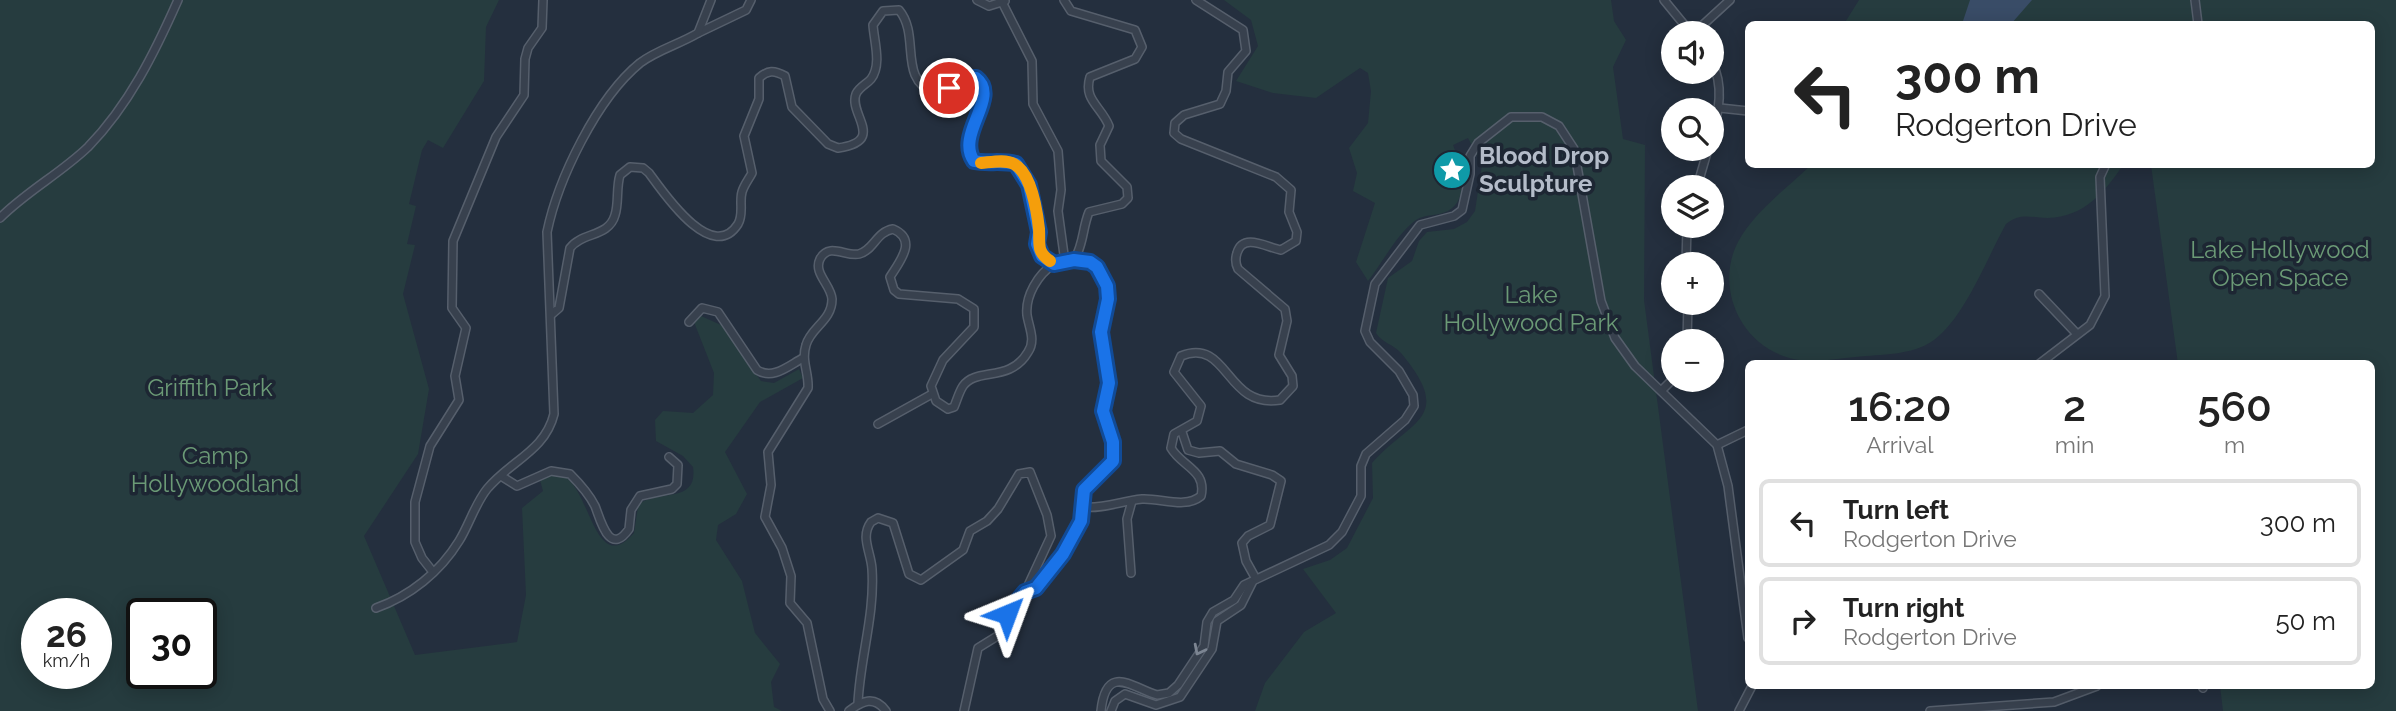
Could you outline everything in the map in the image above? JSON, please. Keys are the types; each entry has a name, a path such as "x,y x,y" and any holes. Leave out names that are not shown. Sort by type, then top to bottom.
{"street":[{"path":"0,218 18,200 87,148 109,123 137,83 178,0"},
{"path":"433,572 418,550 413,527 426,457 459,400 454,376 466,328 452,307 453,241 496,137 524,95 525,59 528,48 542,28 543,0"},
{"path":"698,33 711,0"},
{"path":"376,608 398,600 433,572 458,543 486,489 541,442 551,428 554,414 552,314 547,232 551,215 587,131 611,95 641,62 746,10 751,0"},
{"path":"977,0 989,6 1003,1 1032,61 1033,104 1058,151 1061,190 1058,211 1065,262"},
{"path":"1064,0 1071,11 1135,30 1142,47 1135,59 1090,77 1086,89 1088,99 1104,114 1109,126 1100,145 1101,161 1127,187 1128,198 1122,204 1089,212 1083,226 1082,248 1074,260"},
{"path":"1083,507 1101,508 1132,501 1191,502 1201,496 1202,481 1198,473 1181,462 1171,448 1174,433 1182,432 1197,421 1200,406 1174,372 1181,356 1190,352 1210,357 1247,396 1257,401 1280,400 1293,386 1292,376 1279,355 1287,321 1285,309 1238,269 1235,262 1239,248 1245,243 1255,242 1282,250 1296,241 1297,232 1289,212 1291,190 1276,177 1181,139 1174,133 1175,123 1184,116 1220,104 1226,91 1228,72 1246,51 1243,30 1196,0"},
{"path":"1664,0 1682,21"},
{"path":"1706,21 1730,0"},
{"path":"2195,0 2198,21"},
{"path":"552,314 559,308 570,248 575,241 597,234 615,217 620,175 631,167 643,168 649,173 687,220 705,233 723,235 740,223 741,194 752,166 744,136 759,99 759,78 765,73 771,71 785,76 792,107 828,144 838,148 857,141 864,133 864,125 855,99 857,92 871,79 877,62 873,25 883,11 890,9 899,10 907,22 913,73 924,89 935,93 965,78 976,78 982,82 984,92 969,137 970,156 974,161 982,163 1016,164 1024,174 1037,216 1037,244 1042,256 1054,264"},
{"path":"1724,108 1745,111"},
{"path":"1101,711 1106,692 1118,682 1132,682 1157,695 1174,690 1204,646 1209,616 1234,600 1244,585 1334,542 1362,492 1363,459 1412,411 1414,400 1396,365 1370,342 1364,331 1379,277 1400,255 1415,230 1426,222 1454,216 1462,210 1466,201 1470,156 1478,143 1500,123 1522,115 1542,117 1566,134 1574,149 1607,321 1629,359 1661,389"},
{"path":"2044,360 2094,320 2105,296 2100,177 2104,168"},
{"path":"830,711 823,699 807,623 790,603 790,576 782,548 765,517 771,485 768,452 808,388 803,358 812,332 831,310 832,296 818,270 821,257 833,250 851,255 865,252 879,234 893,229 901,232 907,244 905,253 890,277 894,290 900,294 958,299 974,309 974,327 943,360 933,378 932,394 948,409 954,407 963,386 970,379 1004,373 1024,358 1032,342 1027,312 1029,301 1043,271 1054,264 1074,260 1097,267 1107,286 1108,299 1101,332 1109,383 1103,411 1115,452 1107,469 1084,490 1076,534 1036,588 1025,592"},
{"path":"2039,294 2076,333"},
{"path":"690,322 702,308 718,312 757,370 764,374 774,374 803,358"},
{"path":"1664,392 1717,445 1728,486 1745,614"},
{"path":"878,424 932,394"},
{"path":"1717,445 1745,431"},
{"path":"1182,432 1188,450 1199,453 1220,451 1236,464 1272,475 1280,481 1270,525 1248,536 1242,543 1254,581"},
{"path":"501,476 517,486 551,471 570,474 596,508 603,531 610,537 618,537 629,529 631,510 640,496 672,489 677,484 678,465 669,457"},
{"path":"858,703 870,630 872,569 865,536 871,522 878,519 893,523 909,574 921,580 963,550 970,531 987,521 998,509 1019,474 1030,472 1043,503 1051,536 1025,592 1007,614 999,635 978,648 964,711"},
{"path":"1131,573 1126,519 1132,501"},
{"path":"1738,558 1745,557"},
{"path":"1111,711 1115,701 1125,694 1156,705 1180,697 1212,649 1217,621 1241,605 1254,581"},
{"path":"1739,711 1750,689"},
{"path":"1930,711 2042,704 2088,689"},
{"path":"849,711 858,703 875,701 886,711"}],"green space":[{"name":"Griffith Park","path":"0,0 499,0 486,27 484,81 443,148 428,140 422,150 409,204 416,206 407,244 415,245 403,294 429,389 418,454 364,536 415,655 517,642 526,595 522,508 543,491 540,480 557,474 569,480 606,543 618,545 634,533 638,507 642,502 685,491 690,486 693,467 683,456 656,441 655,420 663,411 693,413 713,395 714,373 694,322 701,316 721,325 761,381 774,383 799,369 803,378 760,402 725,452 747,494 736,514 718,525 716,540 742,581 755,633 780,664 771,682 774,707 782,711 0,711"},
{"name":"Lake Hollywood Park","path":"1224,0 1611,0 1614,21 1626,40 1613,67 1623,139 1645,145 1644,300 1698,711 1255,711 1265,683 1304,632 1336,613 1303,569 1330,560 1347,548 1373,498 1372,463 1412,427 1421,417 1426,405 1425,392 1417,375 1401,353 1376,333 1388,278 1412,261 1419,241 1427,232 1454,229 1467,222 1475,211 1482,165 1468,138 1453,145 1462,180 1462,189 1455,205 1444,213 1420,218 1409,226 1368,281 1356,262 1375,203 1353,191 1357,173 1349,148 1368,123 1371,91 1368,73 1360,68 1316,98 1273,93 1236,81 1258,46 1251,20"},
{"name":"Lake Hollywood Open Space","path":"1859,0 2396,0 2396,711 2223,711 2220,689 2375,689 2375,360 2177,360 2151,168 2375,168 2375,21 1846,21"},
{"path":"1808,168 2121,168 2109,185 2083,208 2061,217 2026,216 2006,224 1965,302 1945,330 1925,345 1896,353 1829,360 1792,359 1767,348 1753,337 1735,308 1729,275 1738,242 1762,211"}],"water":[{"path":"1970,0 2032,0 2014,21 1963,21"}],"slow traffic":[{"path":"981,163 1001,161 1016,164 1024,174 1037,216 1037,244 1042,256 1050,261"}],"place":[{"name":"Blood Drop Sculpture","path":"1452,170"}],"route":[{"path":"949,88 965,78 976,78 982,82 984,92 969,137 970,156 974,161 982,163 1001,161 1016,164 1024,174 1037,216 1037,244 1042,256 1054,264 1074,260 1090,262 1097,267 1107,286 1108,299 1101,332 1109,383 1103,411 1115,452 1113,461 1084,490 1081,521 1063,554 1036,588 1025,592 1007,614"}],"park label":[{"name":"Camp Hollywoodland","path":"215,470"}]}
